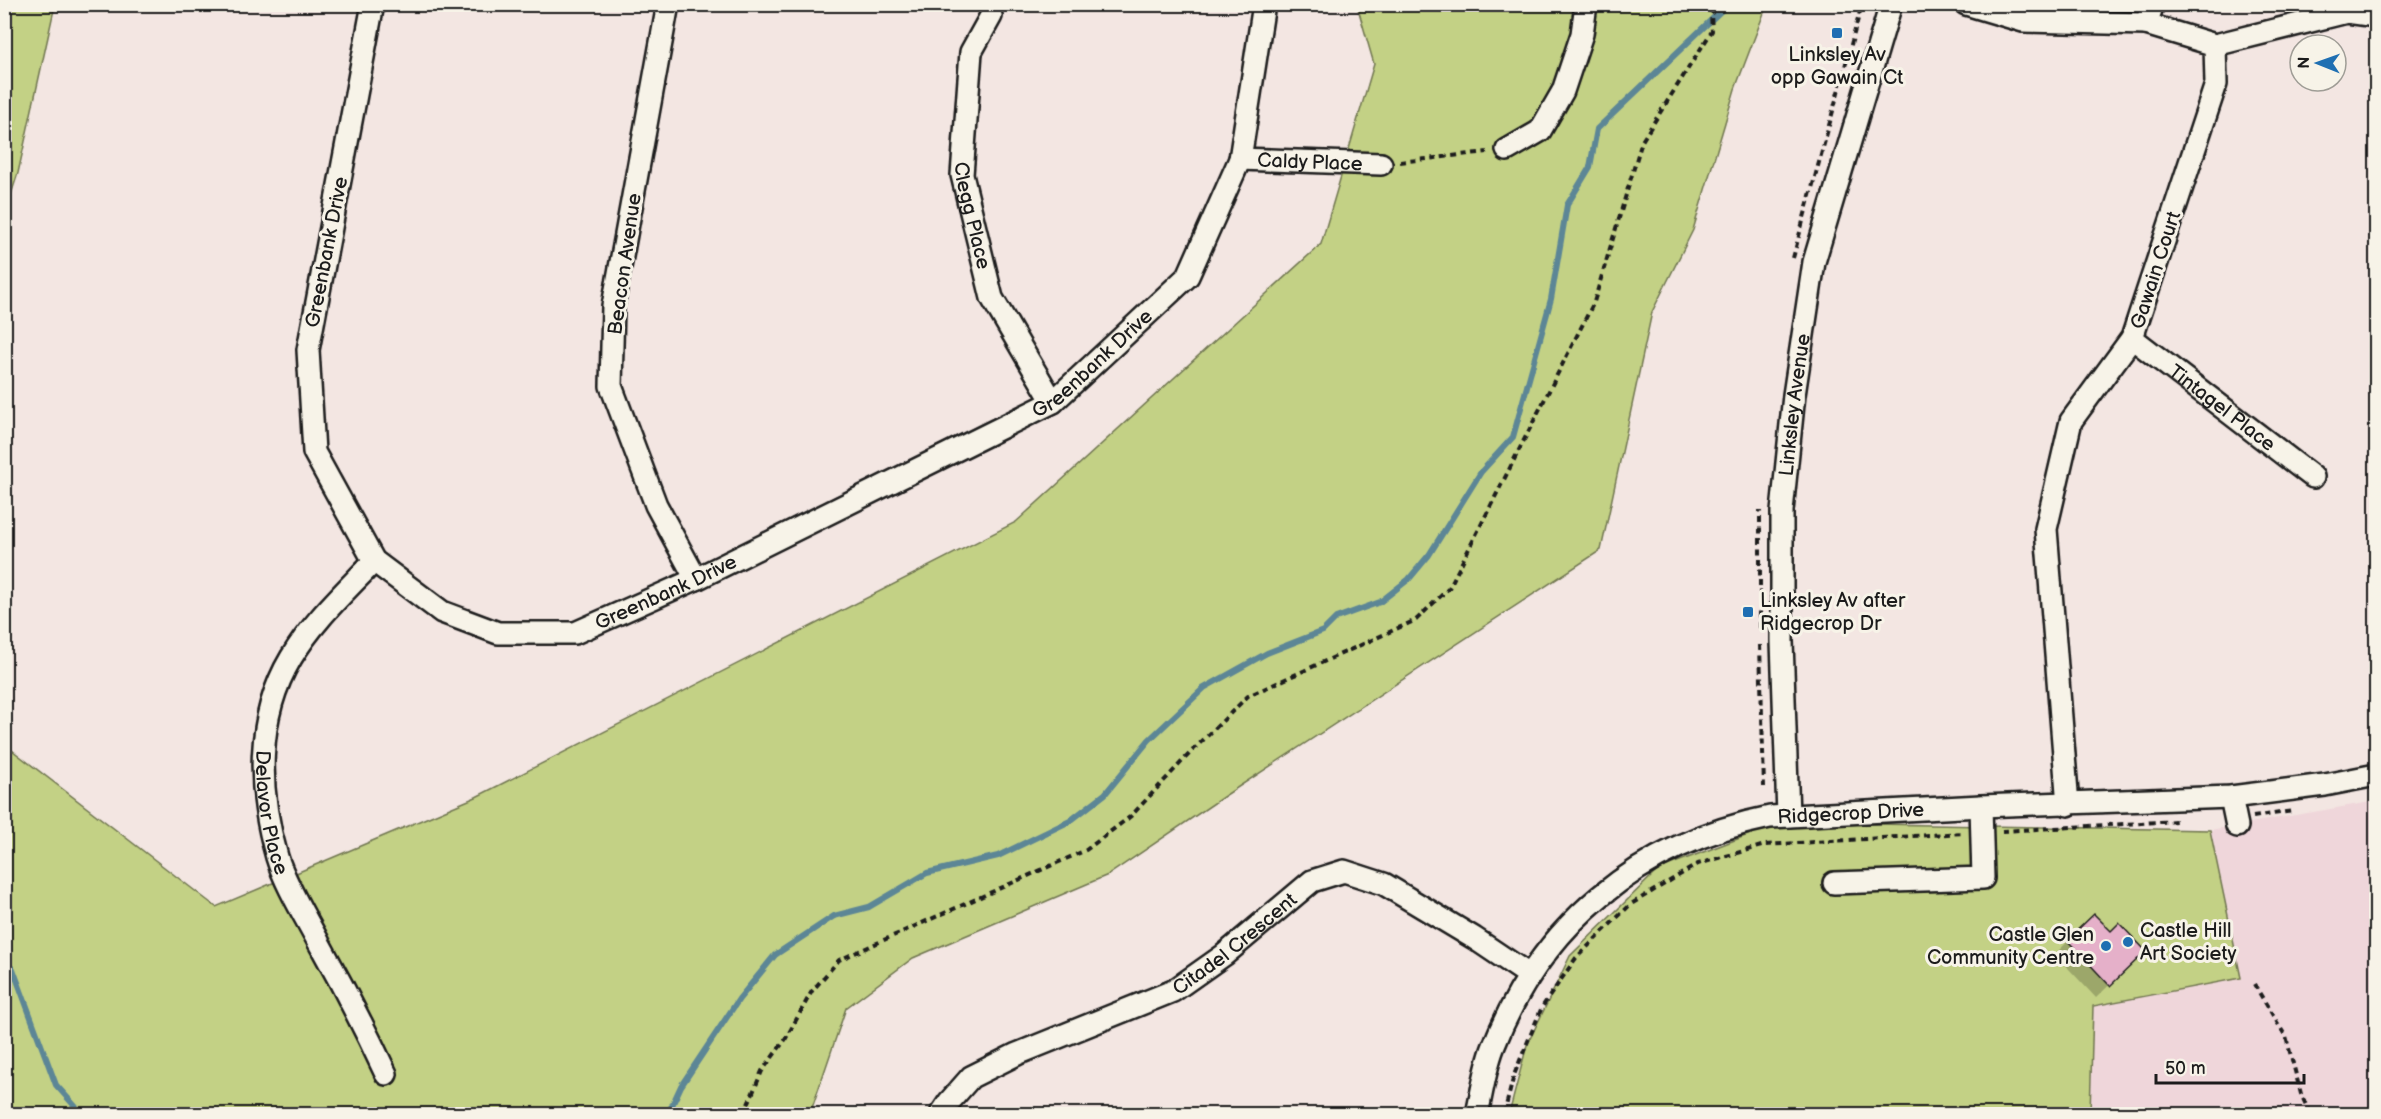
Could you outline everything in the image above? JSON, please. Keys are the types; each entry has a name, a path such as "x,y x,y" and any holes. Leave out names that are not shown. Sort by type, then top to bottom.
{"street":[{"name":"Greenbank Drive","path":"373,4 308,350 314,452 374,561 442,612 498,633 574,633 696,579 1053,402 1188,276 1240,159 1264,4"},
{"name":"Beacon Avenue","path":"668,4 614,306 611,386 656,505 696,579"},
{"path":"1507,150 1540,131 1563,91 1582,34 1586,4"},
{"name":"Linksley Avenue","path":"1788,816 1782,511 1791,419 1814,262 1890,4"},
{"path":"1966,4 2023,21 2150,14 2215,45 2347,12 2376,16"},
{"name":"Clegg Place","path":"991,16 971,52 962,175 992,298 1053,402"},
{"name":"Gawain Court","path":"2068,805 2046,529 2071,421 2132,338 2216,84 2215,45"},
{"name":"Caldy Place","path":"1240,159 1381,164"},
{"name":"Tintagel Place","path":"2132,338 2313,477"},
{"name":"Delavor Place","path":"374,561 317,620 290,659 272,700 262,757 264,801 278,859 304,915 359,1017 386,1074"},
{"name":"Ridgecrop Drive","path":"1477,1114 1493,1049 1529,975 1568,925 1611,886 1658,855 1746,822 1788,816 2231,797 2325,785 2376,775"},
{"path":"2231,797 2237,826"},
{"path":"1834,884 1983,878 1981,806"},
{"name":"Citadel Crescent","path":"941,1114 971,1077 1017,1054 1173,991 1224,955 1312,881 1344,871 1384,884 1474,938 1529,975"}],"path":[{"path":"744,1114 762,1071 785,1040 812,991 839,960 1086,850 1131,816 1248,696 1416,620 1449,588 1594,302 1642,141 1712,31 1711,14 1719,4"},
{"path":"1381,164 1507,150"},
{"path":"2254,984 2286,1037 2301,1094 2310,1114"}],"shaded area":[{"path":"2376,801 2376,1114 2090,1114 2093,1006 2241,977 2210,830"}],"green space":[{"path":"5,4 55,5 18,173 5,213"},
{"path":"1357,5 1767,5 1735,89 1693,230 1652,312 1601,550 1226,795 1108,875 913,958 846,1008 810,1114 5,1114 4,744 216,907 476,797 1016,522 1321,244 1374,64"},
{"path":"1820,823 2210,830 2241,978 2093,1006 2090,1114 1509,1114 1527,1045 1570,956 1659,869 1774,825"}],"building":[{"name":"Castle Glen Community Centre","path":"2094,914 2111,931 2119,923 2146,951 2110,986 2067,940"}],"waterway":[{"path":"668,1114 681,1086 739,999 775,955 834,916 869,907 927,873 998,856 1070,821 1105,794 1149,740 1204,688 1267,653 1323,631 1336,618 1380,602 1409,579 1429,555 1481,472 1513,437 1551,299 1567,205 1590,167 1597,129 1728,4"},
{"path":"4,962 13,969 56,1085 82,1114"}],"place":[{"name":"Linksley Av opp Gawain Ct","path":"1837,33"},
{"name":"Linksley Av after Ridgecrop Dr","path":"1748,612"},
{"name":"Castle Hill Art Society","path":"2128,942"},
{"name":"Castle Glen Community Centre","path":"2106,946"}]}
